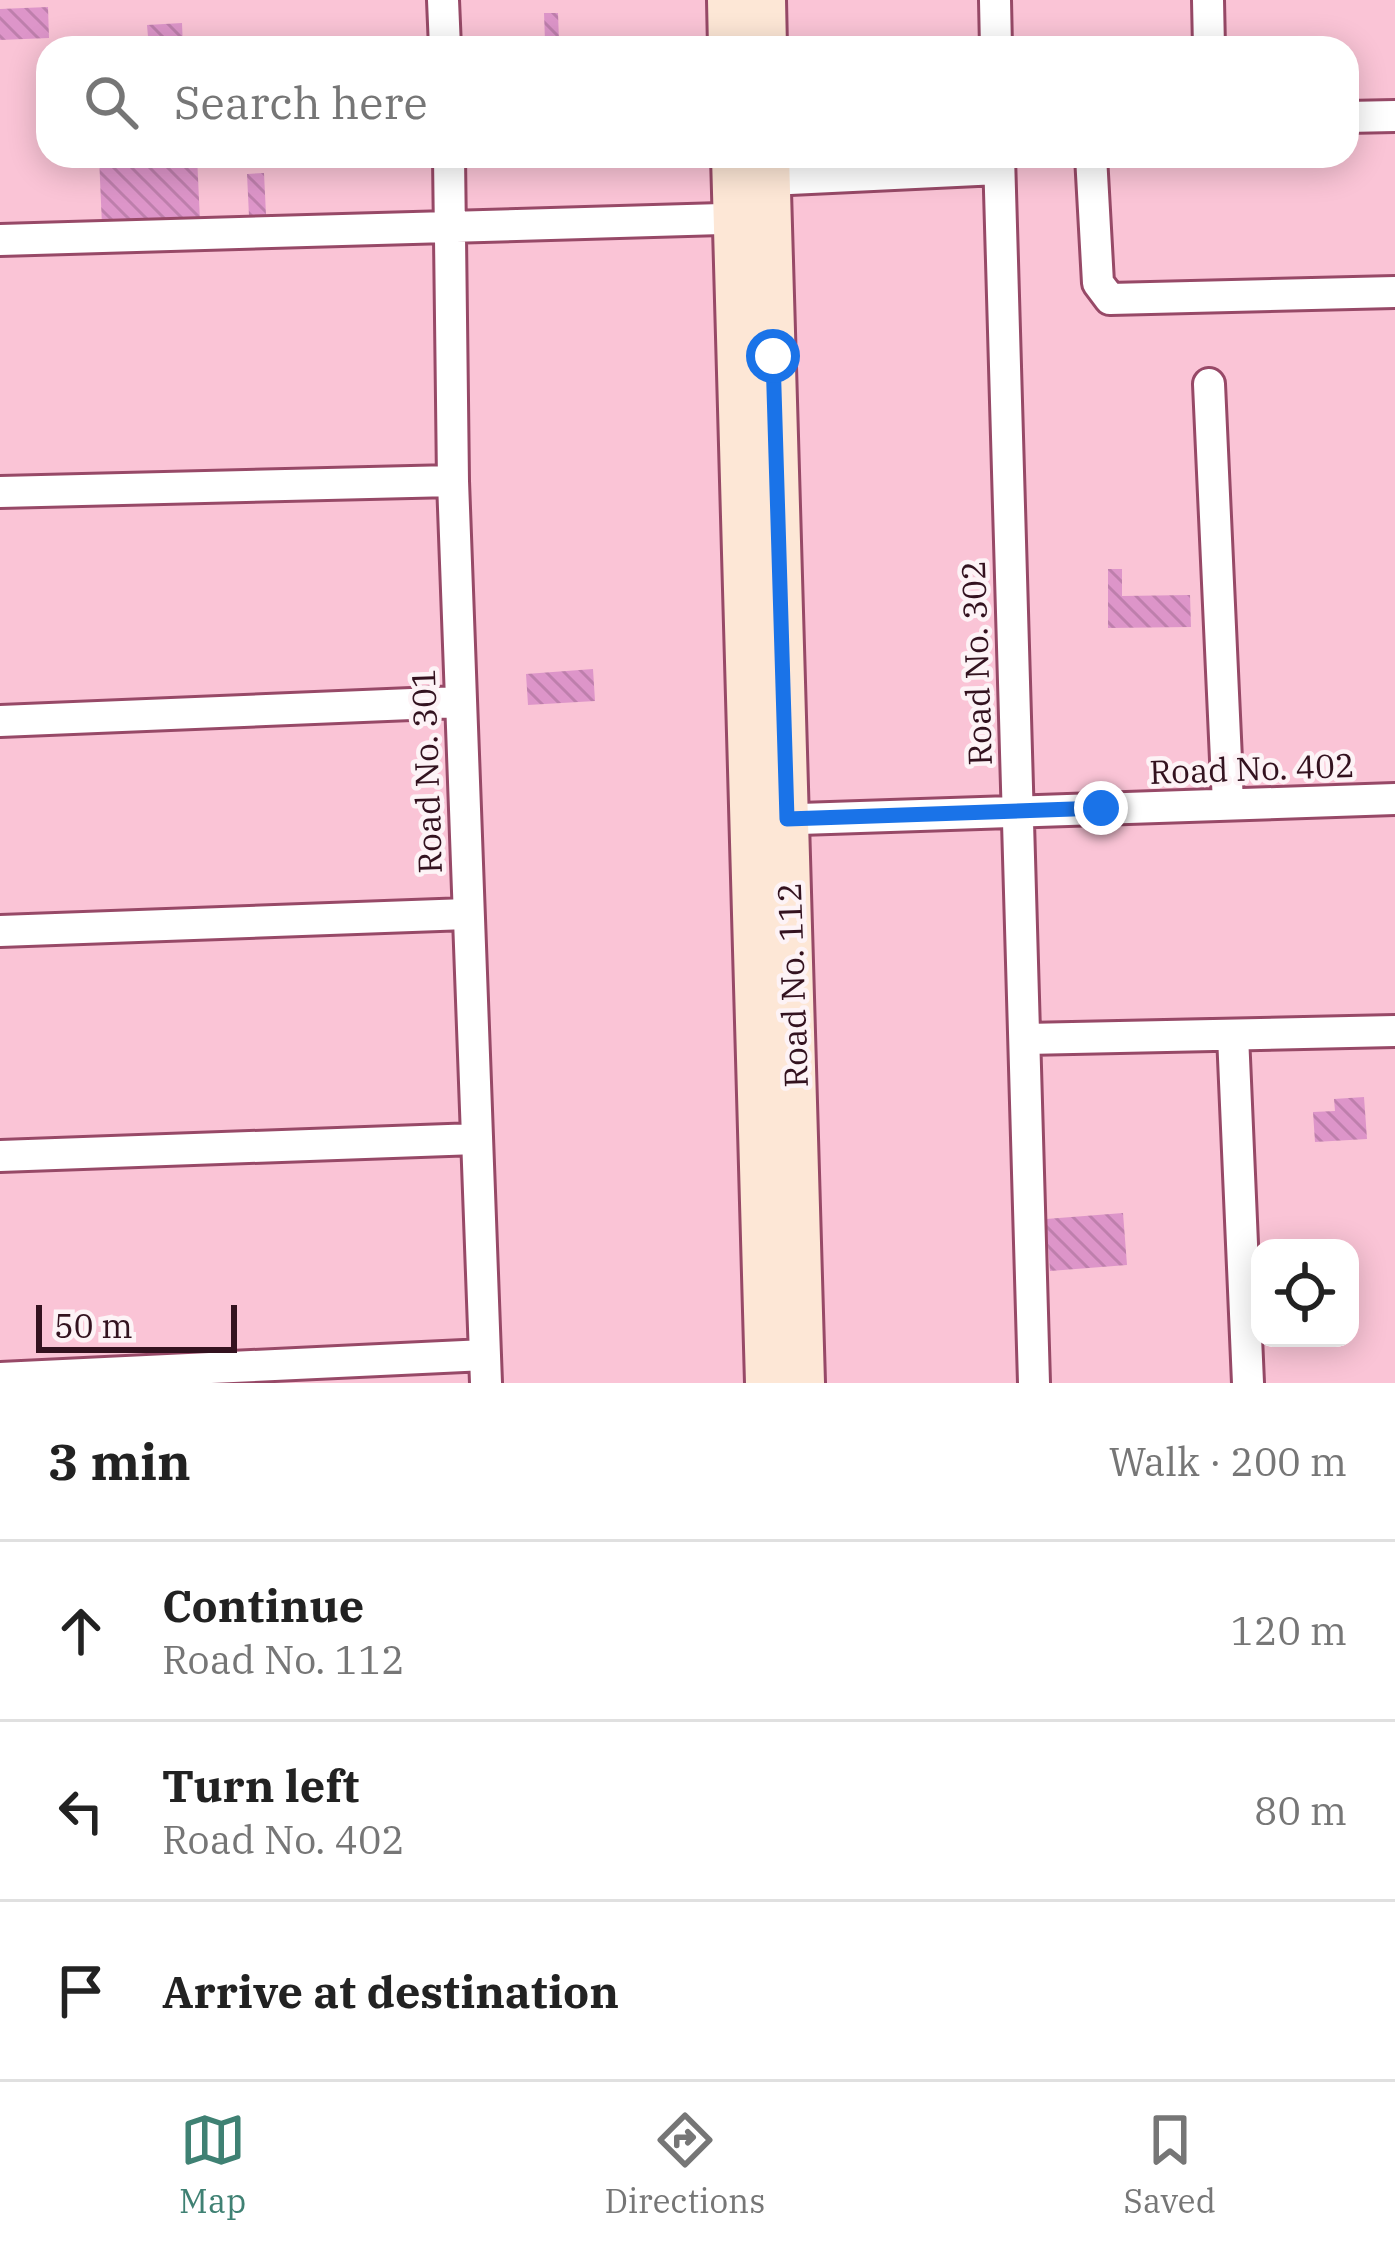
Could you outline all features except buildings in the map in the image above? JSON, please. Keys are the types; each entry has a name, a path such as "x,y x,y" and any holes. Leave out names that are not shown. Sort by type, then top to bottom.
{"street":[{"path":"443,0 444,36"},
{"path":"729,0 730,36"},
{"path":"764,0 765,36"},
{"path":"995,0 996,36"},
{"path":"1208,0 1209,36"},
{"path":"1359,118 1395,116"},
{"name":"Road No. 301","path":"450,168 453,481 485,1369"},
{"name":"Road No. 112","path":"742,168 760,193 769,820 767,1383"},
{"path":"0,240 452,226 959,168"},
{"name":"Road No. 302","path":"999,168 1034,1383"},
{"path":"1092,168 1098,283 1110,298 1395,292"},
{"path":"1209,384 1228,804"},
{"path":"0,492 453,481"},
{"path":"0,721 460,703"},
{"name":"Road No. 402","path":"769,820 1395,799"},
{"name":"Road No. 112","path":"769,820 803,1383"},
{"path":"0,931 467,914"},
{"path":"1026,1039 1395,1031"},
{"path":"1233,1035 1248,1383"},
{"path":"0,1156 476,1139"},
{"path":"0,1378 485,1369"}],"route":[{"path":"773,356 787,819 1101,808"}]}
